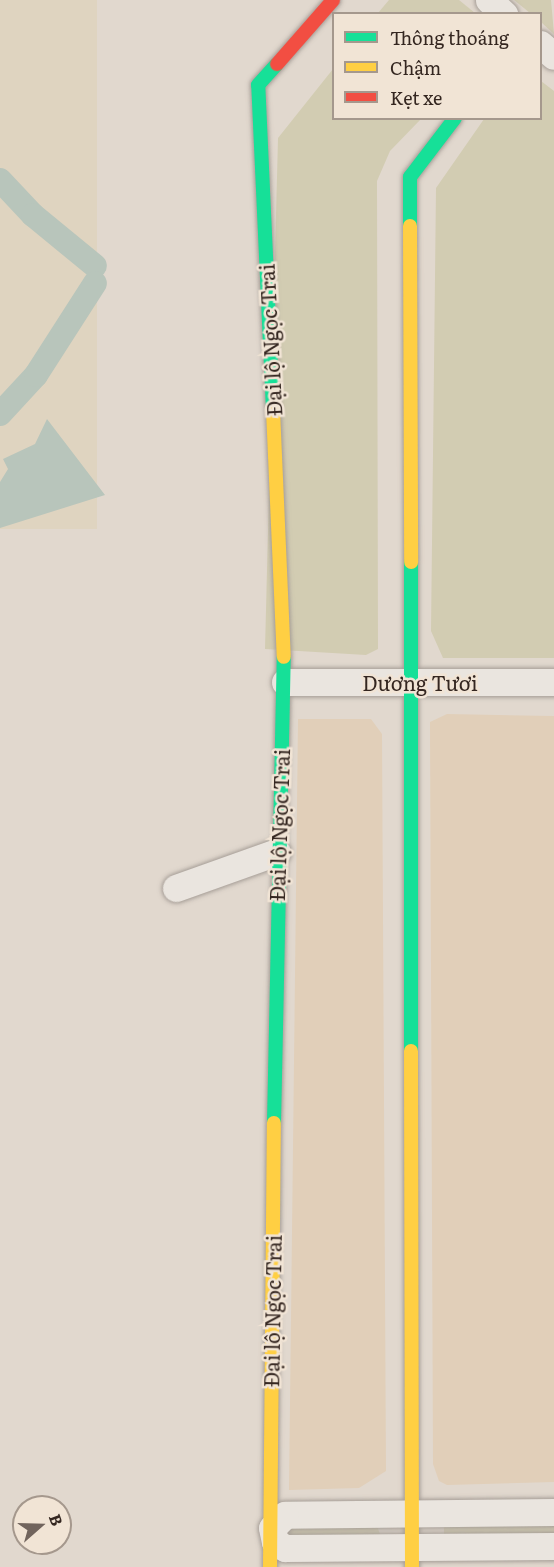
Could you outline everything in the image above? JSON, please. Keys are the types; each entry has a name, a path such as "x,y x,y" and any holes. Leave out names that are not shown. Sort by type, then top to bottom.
{"street":[{"name":"Đại lộ Ngọc Trai","path":"270,1567 277,852 285,682 258,85 333,0"},
{"path":"489,0 502,12"},
{"path":"542,46 554,56"},
{"path":"412,1557 410,177 453,120"},
{"name":"Dương Tươi","path":"285,682 554,682"},
{"path":"176,888 277,852"},
{"path":"554,1512 285,1515 272,1528 275,1542 285,1548 412,1557 554,1546"}],"shaded area":[{"path":"0,0 97,0 97,529 0,529"},
{"path":"389,0 459,0 474,12 379,12"},
{"path":"514,0 551,0 554,34 542,23 542,12 529,12"},
{"path":"332,70 332,120 420,120 390,151 377,181 378,649 366,655 265,649 278,138"},
{"path":"542,82 554,91 554,658 443,658 431,631 436,188 483,120 542,120"},
{"path":"47,419 105,495 0,528 0,482 8,469 3,459 35,444"},
{"path":"444,1525 554,1525 554,1536 444,1536"},
{"path":"377,1526 380,1534 375,1536 282,1538 284,1527"}],"sand":[{"path":"447,714 554,716 554,1482 447,1485 439,1481 433,1464 430,722"},
{"path":"298,719 371,719 382,734 386,1471 359,1488 289,1490"}],"waterway":[{"path":"0,180 33,215 95,266"},
{"path":"0,414 36,375 95,283"}],"traffic: fast":[{"path":"273,410 258,85 277,64"},
{"path":"410,226 410,177 453,120"},
{"path":"411,562 411,1051"},
{"path":"274,1123 284,657"}],"traffic: slow":[{"path":"410,226 411,562"},
{"path":"273,410 284,657"},
{"path":"411,1051 412,1567"},
{"path":"270,1567 274,1123"}],"traffic: jam":[{"path":"277,64 333,0"}]}
